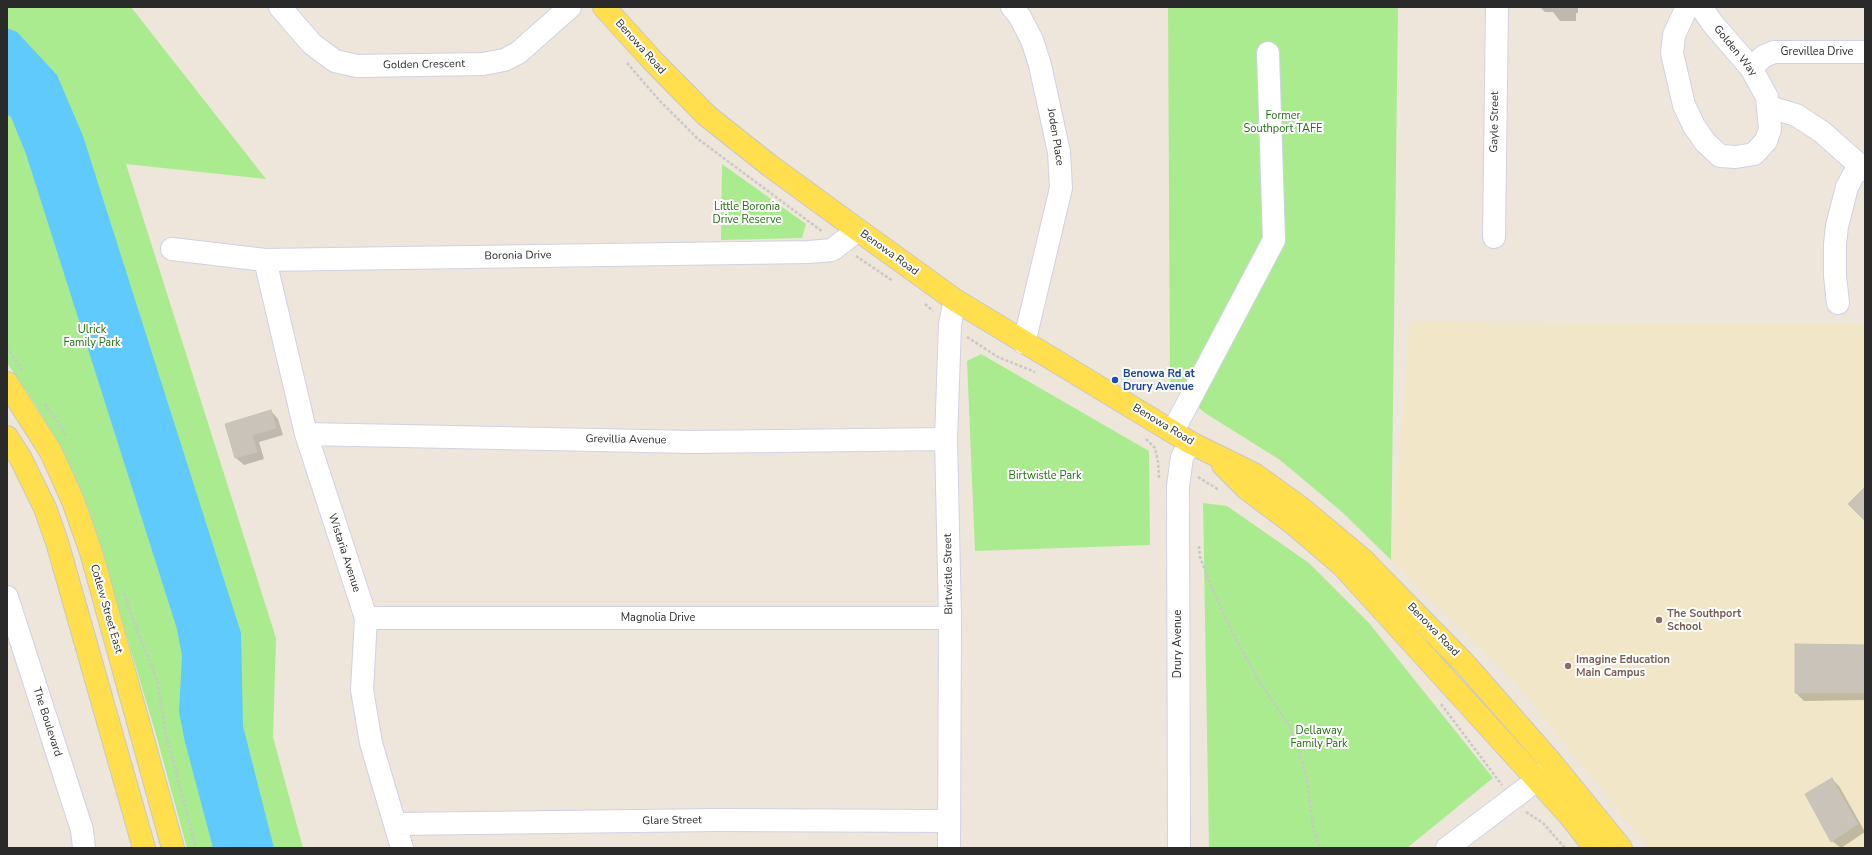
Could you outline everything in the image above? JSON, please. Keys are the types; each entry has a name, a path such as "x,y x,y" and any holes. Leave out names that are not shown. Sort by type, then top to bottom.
{"main road":[{"name":"Benowa Road","path":"604,7 653,61 706,115 769,165 955,300 1024,343 1191,442 1254,474 1301,508 1362,559 1465,664 1552,765 1620,848"},
{"name":"Cotlew Street East","path":"7,383 51,452 73,501 91,552 173,848"},
{"path":"7,438 21,460 45,508 57,542 144,848"},
{"name":"Benowa Road","path":"1191,442 1247,489 1296,525 1342,565 1570,816 1595,848"}],"street":[{"name":"Golden Crescent","path":"280,7 312,44 335,60 356,66 483,64 504,60 518,53 570,7"},
{"name":"Joden Place","path":"1012,7 1020,17 1032,40 1040,65 1059,152 1061,188 1024,343"},
{"name":"Gayle Street","path":"1494,237 1497,7"},
{"name":"Golden Way","path":"1687,7 1674,35 1672,53 1684,106 1694,126 1705,142 1720,156 1736,157 1754,154 1766,141 1770,129 1767,97 1751,68 1713,24 1701,7"},
{"name":"Grevillea Drive","path":"1751,68 1764,56 1774,52 1865,52"},
{"name":"Drury Avenue","path":"1178,848 1178,486 1180,468 1182,457 1191,442 1274,240 1268,53"},
{"path":"1769,107 1796,115 1822,132 1862,167 1847,187 1837,226 1835,263 1838,303"},
{"name":"Boronia Drive","path":"172,249 265,260 809,252 832,250 858,230"},
{"name":"Wistaria Avenue","path":"265,260 306,434 366,618 362,690 371,743 402,848"},
{"name":"Birtwistle Street","path":"949,848 950,618 946,439 950,324 955,300"},
{"name":"Grevillia Avenue","path":"306,434 692,442 946,439"},
{"name":"The Boulevard","path":"8,604 82,830 84,848"},
{"name":"Magnolia Drive","path":"366,618 950,618"},
{"path":"1448,848 1537,780 1552,765"},
{"name":"Glare Street","path":"396,824 715,820 949,821"}],"path":[{"path":"1143,437 1155,448 1158,462 1159,484"},
{"path":"1180,468 1206,481 1224,494"},
{"path":"1178,534 1195,538 1198,544 1200,557 1210,583 1231,630 1258,681 1290,727 1303,762 1313,827 1317,842 1321,848"},
{"path":"1437,699 1512,799 1522,810 1544,823 1565,848"}],"shaded area":[{"name":"The Southport School","path":"1410,322 1865,324 1865,848 1649,848 1514,681 1391,560"}],"green space":[{"name":"Ulrick Family Park","path":"7,7 131,7 266,179 126,164 276,638 273,737 303,848 187,848 155,731 90,513 62,449 37,407 7,363"},
{"name":"Former Southport TAFE","path":"1168,7 1398,7 1391,560 1342,512 1280,460 1205,413 1170,384"},
{"name":"Little Boronia Drive Reserve","path":"722,164 806,224 802,238 721,240"},
{"name":"Birtwistle Park","path":"981,354 1149,451 1150,545 975,551 967,361"},
{"name":"Dellaway Family Park","path":"1203,503 1227,506 1309,563 1369,623 1493,778 1407,848 1209,848"}],"water":[{"path":"7,28 17,32 57,75 83,136 241,633 243,726 274,848 213,848 185,742 179,712 182,656 177,629 26,154 11,117 7,114"}],"building":[{"path":"271,410 276,428 252,435 257,452 235,458 225,424"},
{"path":"1865,487 1865,521 1848,504"},
{"path":"1795,644 1865,645 1865,693 1795,693"},
{"path":"1832,778 1858,824 1831,842 1805,794"}],"place":[{"name":"Benowa Rd at Drury Avenue","path":"1115,380"},
{"name":"The Southport School","path":"1659,620"},
{"name":"Imagine Education Main Campus","path":"1568,666"}]}
